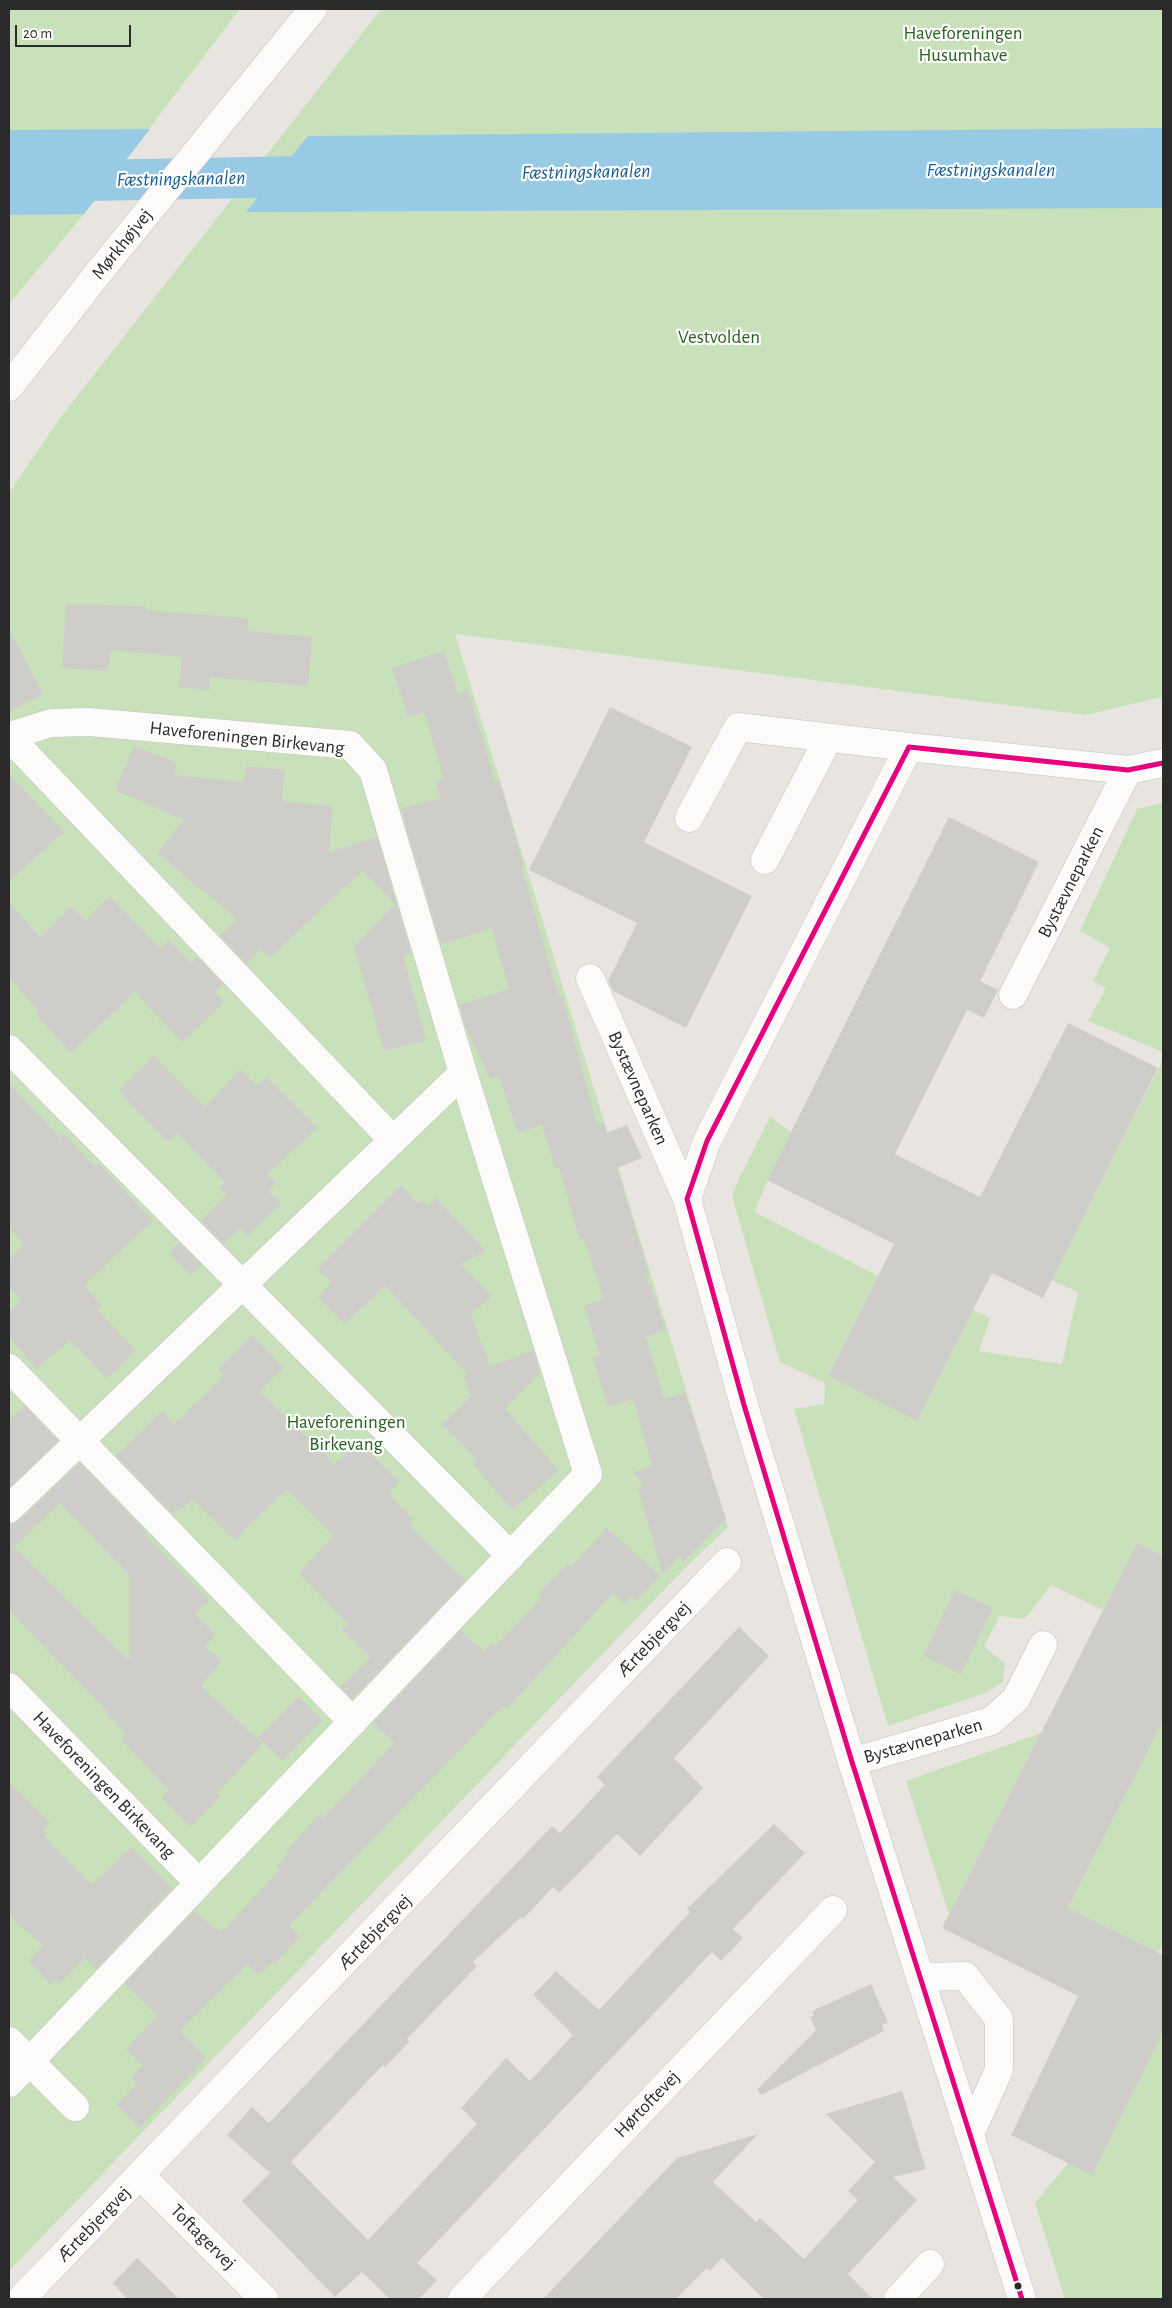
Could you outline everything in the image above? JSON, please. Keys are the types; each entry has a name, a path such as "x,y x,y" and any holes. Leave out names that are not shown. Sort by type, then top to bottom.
{"street":[{"name":"Mørkhøjvej","path":"9,387 99,272 313,9"},
{"name":"Haveforeningen Birkevang","path":"9,2083 588,1474 463,1073 373,770 350,745 89,722 51,723 9,736 393,1140"},
{"path":"689,818 738,727 828,739 1128,770 1163,763"},
{"path":"765,860 828,739"},
{"path":"687,1199 707,1141 910,747"},
{"name":"Bystævneparken","path":"1013,995 1128,770"},
{"name":"Bystævneparken","path":"590,978 687,1199 744,1405 852,1762 1022,2299"},
{"path":"9,1049 511,1556"},
{"path":"9,1509 463,1073"},
{"path":"9,1368 352,1722"},
{"name":"Ærtebjergvej","path":"21,2299 142,2176 727,1562"},
{"name":"Bystævneparken","path":"852,1762 991,1721 1016,1699 1043,1645"},
{"name":"Haveforeningen Birkevang","path":"9,1687 199,1883"},
{"name":"Hørtoftevej","path":"462,2299 833,1910"},
{"path":"920,1977 965,1976 999,2019 999,2070 970,2134"},
{"path":"9,2041 76,2107"},
{"name":"Toftagervej","path":"142,2176 264,2299"},
{"path":"898,2299 930,2264"}],"green space":[{"path":"9,9 240,9 84,214 9,304"},
{"path":"381,9 1163,9 1163,697 1085,715 455,634 728,1527 686,1567 9,2271 9,493 60,418"},
{"path":"1163,803 1163,1052 1088,1021 1106,988 1093,981 1110,948 1080,931 1137,809"},
{"path":"1163,1060 1163,1556 1137,1543 1103,1610 1051,1585 1025,1619 1000,1616 984,1646 1005,1664 1003,1682 985,1693 888,1726 794,1409 824,1404 825,1383 780,1362 732,1196 738,1181 770,1117 791,1132 767,1180 755,1212 878,1276 828,1376 917,1420 973,1310 990,1318 979,1351 1062,1364 1078,1292 1051,1280"},
{"path":"1163,1721 1163,1942 1158,1953 1068,1908"},
{"path":"1041,1733 949,1914 906,1781"},
{"path":"1163,2032 1163,2299 1065,2299 1035,2203 1068,2163 1092,2174"}],"water":[{"path":"1163,128 1163,208 246,212 308,136"},
{"path":"150,129 84,214 9,215 9,130"}],"building":[{"path":"66,604 146,606 146,610 248,618 248,631 312,637 308,686 210,677 209,690 179,687 182,657 111,650 108,671 62,668"},
{"path":"9,628 43,694 9,712"},
{"path":"444,651 458,694 468,689 495,782 500,781 524,867 521,866 559,996 562,995 597,1125 604,1122 607,1133 627,1125 642,1158 617,1168 649,1274 646,1275 666,1329 646,1337 664,1399 685,1392 726,1519 683,1562 681,1555 663,1575 638,1489 643,1483 633,1473 652,1465 633,1399 608,1407 593,1358 600,1356 584,1306 604,1300 584,1239 580,1240 559,1167 555,1168 542,1125 518,1133 499,1076 490,1080 465,1025 459,1005 509,989 492,929 441,944 406,827 402,808 440,798 436,782 444,780 424,712 408,717 392,668"},
{"path":"610,707 692,747 644,842 752,896 686,1028 613,991 608,981 637,923 529,870"},
{"path":"134,746 176,762 174,775 244,782 246,766 285,770 282,801 333,806 329,852 377,837 411,953 403,956 426,1040 384,1051 354,947 395,904 362,871 270,958 261,949 246,963 220,936 237,919 157,853 184,820 115,790"},
{"path":"9,775 64,832 9,882"},
{"path":"949,817 1039,862 980,981 998,990 984,1018 967,1010 895,1154 980,1197 1068,1023 1158,1068 1043,1298 992,1273 917,1421 828,1376 894,1244 767,1180"},
{"path":"110,896 160,948 169,940 191,963 197,957 223,984 215,992 224,1002 182,1042 135,992 71,1053 36,1015 39,1012 9,977 9,903 40,937 72,906 85,921"},
{"path":"153,1056 205,1107 240,1070 257,1086 267,1077 318,1128 267,1174 276,1183 269,1191 281,1203 248,1236 240,1228 224,1244 201,1221 227,1195 219,1188 225,1183 177,1133 168,1142 123,1097 125,1094 119,1089"},
{"path":"9,1083 60,1138 64,1134 95,1167 99,1163 153,1221 84,1285 102,1305 97,1310 136,1351 107,1379 70,1340 37,1369 9,1337 9,1312 21,1300 9,1287 9,1259 24,1244 9,1227"},
{"path":"401,1185 418,1203 422,1200 427,1206 436,1198 486,1251 461,1264 492,1296 471,1314 490,1366 533,1351 540,1373 505,1408 559,1471 512,1510 473,1464 477,1460 442,1424 471,1396 463,1375 468,1374 385,1286 345,1324 318,1297 332,1283 317,1269"},
{"path":"179,1243 201,1265 190,1275 169,1253"},
{"path":"253,1335 284,1368 259,1391 335,1464 359,1441 400,1482 388,1493 414,1520 409,1525 465,1581 352,1699 341,1687 370,1657 342,1630 348,1624 299,1573 334,1536 287,1489 235,1540 193,1500 173,1514 116,1456 162,1411 175,1424 224,1376 218,1369"},
{"path":"25,1406 58,1441 9,1488 9,1420"},
{"path":"80,1463 147,1533 145,1535 209,1600 195,1613 216,1635 205,1646 222,1661 201,1686 263,1744 217,1793 221,1796 190,1827 161,1798 169,1791 121,1739 126,1734 106,1714 108,1712 9,1610 9,1524 20,1520","holes":["60,1503 129,1575 129,1661 14,1547"]},
{"path":"607,1528 660,1576 637,1601 632,1596 624,1604 613,1593 507,1709 503,1705 289,1926 300,1937 275,1964 272,1962 259,1975 247,1965 180,2030 206,2058 139,2128 117,2105 138,2083 131,2077 143,2065 126,2049 158,2016 125,1983 194,1911 221,1932 280,1870 276,1867 288,1855 285,1852 319,1815 323,1818 394,1743 373,1723 461,1630 484,1652 492,1643 496,1646 542,1597 538,1594 567,1564 570,1567"},
{"path":"1137,1543 1163,1556 1163,1721 1068,1908 1163,1955 1163,2032 1092,2175 1011,2135 1078,1996 942,1928"},
{"path":"955,1590 993,1608 961,1674 923,1656"},
{"path":"739,1627 769,1656 674,1758 703,1788 640,1856 617,1834 559,1893 553,1887 523,1919 521,1917 473,1962 477,1966 407,2039 410,2041 385,2067 383,2065 291,2162 368,2240 477,2124 461,2108 506,2058 530,2081 573,2035 533,1995 556,1971 599,2010 690,1912 687,1909 774,1824 805,1853 733,1929 743,1938 721,1961 712,1952 417,2263 437,2280 419,2299 390,2299 362,2272 335,2297 242,2201 270,2173 227,2135 252,2107 269,2123 552,1826 560,1833 605,1785 597,1777"},
{"path":"298,1697 322,1720 282,1761 258,1737"},
{"path":"9,1782 50,1823 43,1830 47,1834 44,1836 92,1884 131,1847 172,1888 96,1969 85,1958 59,1984 55,1980 50,1984 28,1961 43,1946 9,1915"},
{"path":"871,1984 888,2023 882,2024 884,2031 761,2095 757,2090 816,2030 810,2017 814,2016 812,2011"},
{"path":"902,2091 926,2169 893,2177 917,2200 848,2274 873,2299 764,2299 722,2258 710,2271 707,2268 676,2299 543,2299 677,2158 758,2134 713,2182 756,2222 760,2218 804,2259 858,2200 848,2191 875,2162 826,2114"},
{"path":"137,2258 179,2299 127,2299 113,2283"}],"waterway":[{"name":"Fæstningskanalen","path":"9,182 331,176"}],"transit line":[{"path":"1022,2299 852,1762 744,1405 687,1199 707,1141 909,747 1128,770 1163,763"}],"park label":[{"name":"Haveforeningen Husumhave","path":"963,44"},
{"name":"Vestvolden","path":"719,337"}]}
